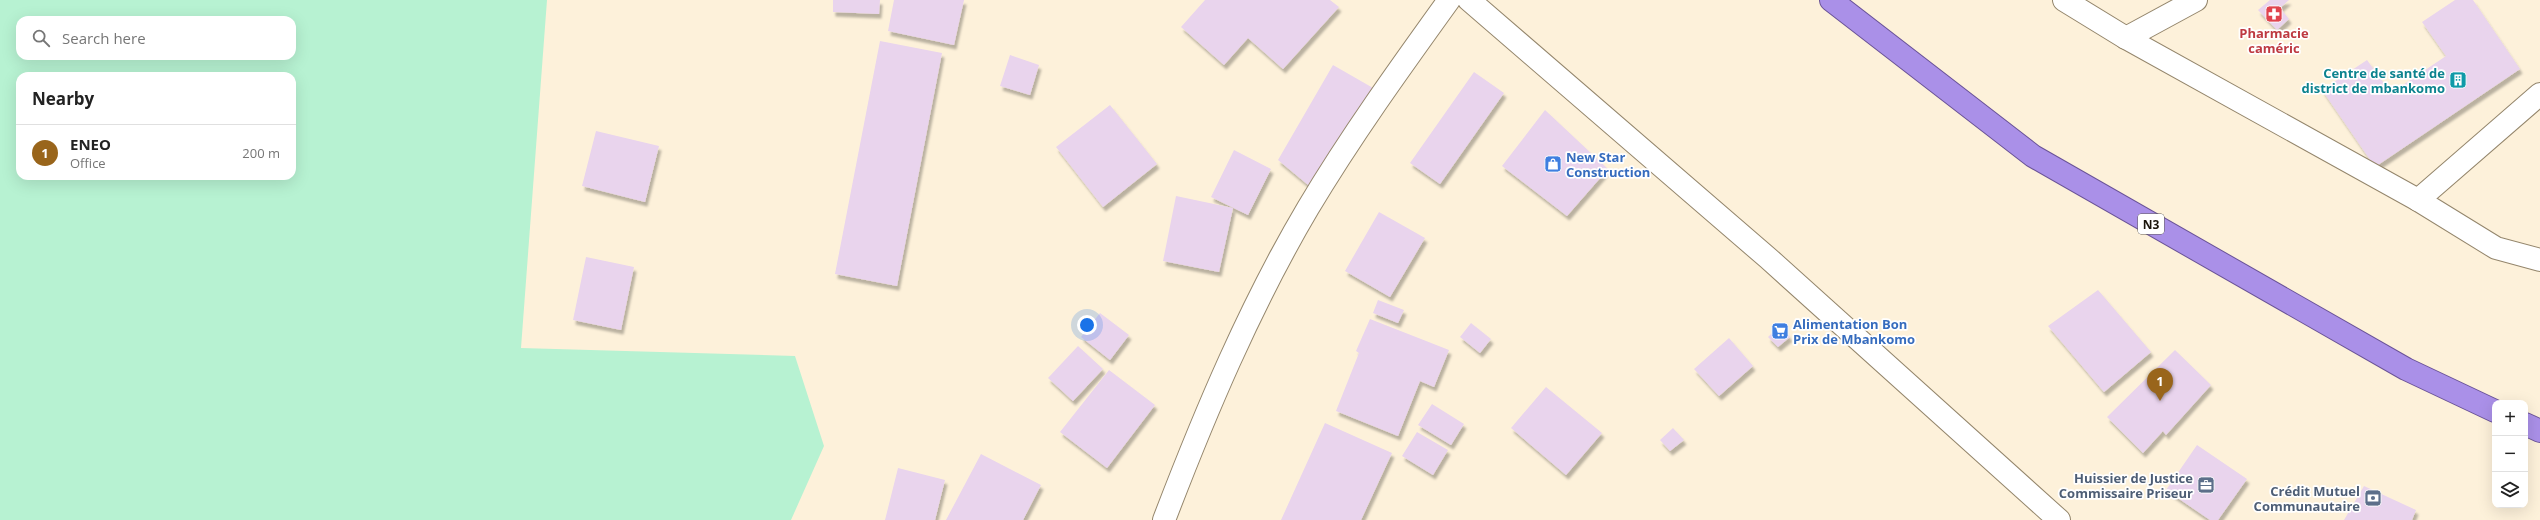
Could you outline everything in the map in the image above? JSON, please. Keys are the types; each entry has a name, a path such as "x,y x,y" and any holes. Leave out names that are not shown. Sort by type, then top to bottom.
{"highway":[{"name":"N3","path":"1831,0 2033,156 2406,369 2492,410"},
{"path":"2528,425 2540,431"}],"street":[{"path":"1164,520 1197,433 1262,294 1308,208 1370,110 1449,0"},
{"path":"1469,0 1768,258 2059,520"},
{"path":"2064,0 2126,38 2418,200 2496,248 2540,260"},
{"path":"2126,38 2196,0"},
{"path":"2418,200 2540,94"}],"green space":[{"path":"0,0 547,0 521,348 795,356 824,446 791,520 0,520"}],"building":[{"path":"833,0 880,0 879,14 833,12"},
{"path":"894,0 964,0 954,45 888,31"},
{"path":"1205,0 1330,0 1339,7 1283,69 1248,38 1224,65 1181,27"},
{"name":"Pharmacie caméric","path":"2270,0 2289,0 2280,8 2289,19 2277,30 2258,10"},
{"name":"Centre de santé de district de mbankomo","path":"2455,0 2473,0 2520,69 2375,167 2322,90 2367,60 2391,93 2446,56 2422,22"},
{"path":"880,41 942,53 897,286 835,274"},
{"path":"1010,55 1039,65 1030,95 1000,86"},
{"path":"1333,65 1380,92 1319,194 1278,160"},
{"path":"1474,72 1504,93 1440,184 1410,163"},
{"path":"1110,105 1157,164 1103,207 1056,147"},
{"name":"New Star Construction","path":"1545,110 1608,169 1567,216 1502,166"},
{"path":"596,131 659,146 645,202 582,186"},
{"path":"1234,150 1271,169 1248,215 1211,197"},
{"path":"1176,196 1233,208 1219,272 1163,261"},
{"path":"1379,212 1425,238 1390,297 1345,271"},
{"path":"586,257 634,267 621,330 573,320"},
{"path":"2098,290 2151,352 2104,392 2048,326"},
{"path":"1378,300 1404,310 1398,323 1373,313"},
{"path":"1100,313 1129,335 1110,360 1081,337"},
{"path":"1370,319 1449,350 1434,387 1420,381 1398,436 1336,411 1359,353 1356,351"},
{"path":"1471,323 1491,339 1480,353 1460,337"},
{"name":"Alimentation Bon Prix de Mbankomo","path":"1780,325 1790,337 1778,347 1768,337"},
{"path":"1729,338 1753,366 1719,396 1694,369"},
{"path":"1078,346 1103,369 1073,401 1048,378"},
{"path":"2175,350 2211,385 2166,435 2163,431 2143,453 2107,417"},
{"path":"1109,370 1155,405 1107,468 1060,432"},
{"path":"1546,387 1602,433 1566,475 1511,428"},
{"path":"1432,404 1464,424 1451,445 1418,425"},
{"path":"1325,423 1392,453 1361,520 1281,520"},
{"path":"1673,428 1684,440 1670,451 1660,440"},
{"path":"1417,432 1448,450 1433,475 1402,456"},
{"name":"Huissier de Justice Commissaire Priseur","path":"2197,445 2247,479 2218,520 2210,520 2166,490"},
{"path":"981,454 1041,485 1023,520 946,520"},
{"path":"898,468 945,480 935,520 885,520"},
{"name":"Crédit Mutuel Communautaire","path":"2364,486 2416,510 2412,520 2344,520"}],"place":[{"name":"Pharmacie caméric","path":"2274,14"},
{"name":"Centre de santé de district de mbankomo","path":"2458,80"},
{"name":"New Star Construction","path":"1553,164"},
{"name":"Alimentation Bon Prix de Mbankomo","path":"1780,331"},
{"name":"ENEO","path":"2160,401"},
{"name":"Huissier de Justice Commissaire Priseur","path":"2206,485"},
{"name":"Crédit Mutuel Communautaire","path":"2373,498"}]}
